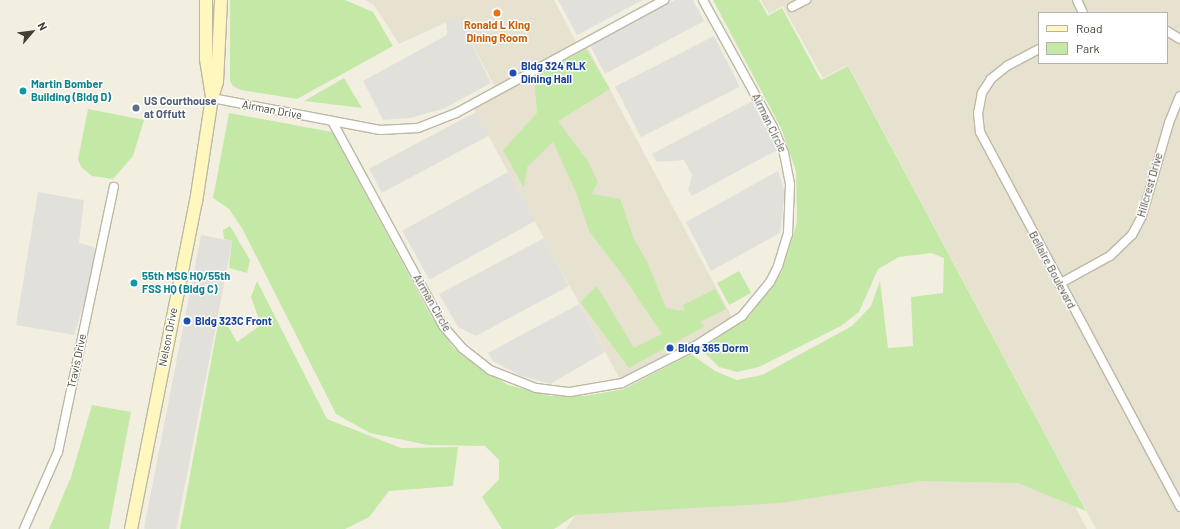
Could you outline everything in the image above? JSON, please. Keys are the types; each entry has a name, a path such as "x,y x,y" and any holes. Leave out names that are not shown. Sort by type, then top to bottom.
{"street":[{"name":"Nelson Drive","path":"206,0 206,59 212,98"},
{"name":"Nelson Drive","path":"131,529 196,202 212,98 220,59 221,0"},
{"path":"332,121 390,131 428,125 481,100 664,0"},
{"name":"Airman Circle","path":"332,121 444,327 462,348 490,370 536,388 570,392 622,383 695,346 742,316 770,282 778,266 788,234 790,189 784,153 773,127 703,0"},
{"path":"792,7 806,0"},
{"path":"1077,0 1082,12"},
{"path":"1168,32 1180,39"},
{"name":"Bellaire Boulevard","path":"1038,50 1007,66 991,79 982,93 978,113 980,132 1059,284 1180,507"},
{"name":"Hillcrest Drive","path":"1059,284 1110,256 1132,235 1142,216 1169,123 1180,96"},
{"name":"Airman Drive","path":"212,98 332,121"},
{"name":"Travis Drive","path":"24,529 58,452 114,187"}],"shaded area":[{"path":"365,0 554,0 578,46 585,43 734,321 622,383 472,105 497,91 458,17 399,44 374,5"},
{"path":"558,0 643,0 577,35"},
{"path":"675,0 693,0 704,21 605,74 590,45"},
{"path":"761,0 1180,0 1180,529 1096,529 848,65 823,78 783,6 769,14"},
{"path":"458,16 491,83 445,108 411,118 383,120 363,81 447,35 446,22"},
{"path":"714,36 740,87 641,137 615,86"},
{"path":"754,100 777,150 692,196 688,190 692,175 684,160 657,162 652,154"},
{"path":"476,112 489,136 382,193 369,169"},
{"path":"778,171 785,192 780,233 711,271 686,222"},
{"path":"508,172 535,221 429,280 402,231"},
{"path":"38,192 84,200 79,243 94,247 98,261 74,335 16,325"},
{"path":"201,235 232,241 176,529 144,529"},
{"path":"544,238 569,286 476,336 458,327 439,294"},
{"path":"579,304 605,352 550,384 519,375 493,361 488,353"},
{"path":"1051,461 1087,529 566,529 575,515 721,503 931,480"}],"green space":[{"path":"230,0 345,0 373,12 393,46 297,99 241,90 233,86 230,81"},
{"path":"713,0 759,0 768,16 782,8 821,80 848,66 1086,511 1018,483 921,481 780,503 575,515 554,529 502,529 482,497 499,479 499,460 485,446 428,445 370,433 336,414 243,230 229,209 213,198 229,113 332,132 431,316 453,347 474,364 508,385 550,396 585,396 624,389 691,354 715,371 737,380 762,375 852,326 871,306 880,281 888,348 913,346 911,297 943,293 944,258 931,253 899,257 878,269 859,312 841,326 759,367 737,372 719,367 705,353 705,347 750,315 782,272 797,222 796,171 781,128"},
{"path":"586,49 610,89 558,121 587,160 598,182 592,194 620,199 634,239 648,264 666,308 685,311 683,305 715,289 726,309 700,322 705,326 629,368 580,302 597,286 634,348 662,334 621,273 589,231 576,192 553,142 527,167 524,188 503,150 537,113 534,78"},
{"path":"344,78 362,108 304,101"},
{"path":"88,109 144,120 133,156 113,179 92,176 81,167 78,159"},
{"path":"230,226 250,260 247,273 229,268 232,241 224,239 223,230"},
{"path":"739,271 751,293 729,305 717,283"},
{"path":"257,281 327,419 401,448 458,447 453,486 389,491 369,517 345,529 180,529 220,313 237,342 261,325 251,297"},
{"path":"92,405 131,412 109,529 49,529 71,477"}],"place":[{"name":"Ronald L King Dining Room","path":"497,13"},
{"name":"Bldg 324 RLK Dining Hall","path":"513,73"},
{"name":"Martin Bomber Building (Bldg D)","path":"23,91"},
{"name":"US Courthouse at Offutt","path":"136,108"},
{"name":"55th MSG HQ/55th FSS HQ (Bldg C)","path":"134,283"},
{"name":"Bldg 323C Front","path":"187,321"},
{"name":"Bldg 365 Dorm","path":"670,348"}]}
